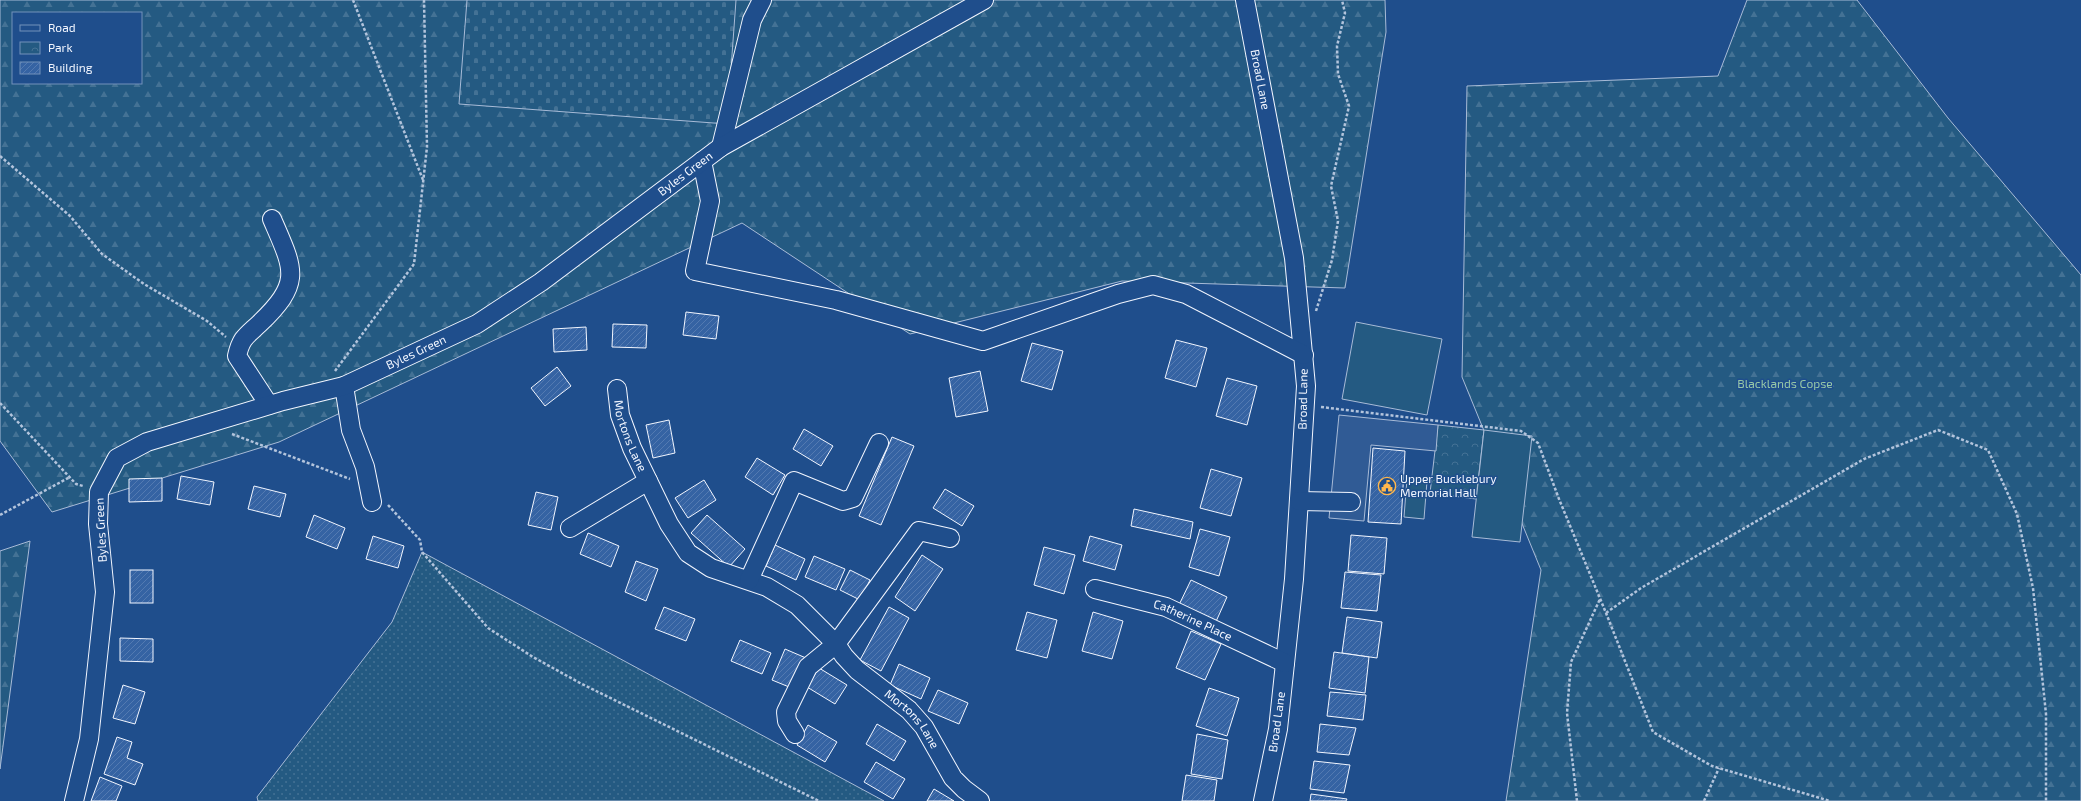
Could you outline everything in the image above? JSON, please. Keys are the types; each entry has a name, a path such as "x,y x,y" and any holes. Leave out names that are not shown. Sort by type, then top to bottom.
{"street":[{"path":"721,146 752,20 762,0"},
{"name":"Byles Green","path":"74,801 89,739 105,592 98,524 99,492 117,458 147,442 268,405 344,386 477,324 541,282 721,146 984,0"},
{"name":"Broad Lane","path":"1245,0 1294,258 1306,386 1294,579 1278,729 1263,801"},
{"path":"702,161 710,201 695,271 836,300 983,341 1118,294 1153,285 1186,294 1304,355"},
{"path":"268,405 237,356 240,341 274,310 287,291 292,266 272,219"},
{"path":"344,386 351,430 365,467 371,494"},
{"name":"Mortons Lane","path":"617,389 625,433 669,524 688,553 711,568 750,580 778,593 797,605 836,644 844,656 857,670 909,710 924,727 953,778 964,790 980,801"},
{"path":"750,580 794,481 843,501 853,498 879,443"},
{"name":"Mortons Lane","path":"570,528 648,481"},
{"path":"1299,500 1351,502"},
{"path":"795,734 787,721 786,712 808,667 836,644 919,530 950,538"},
{"name":"Catherine Place","path":"1095,590 1166,607 1285,663"}],"path":[{"path":"353,0 423,180"},
{"path":"319,392 414,264 427,147 424,0"},
{"path":"1316,313 1332,260 1338,221 1331,186 1349,106 1338,74 1337,46 1344,13 1342,0"},
{"path":"0,156 70,216 102,254 144,284 207,321 230,341 237,356"},
{"path":"0,403 76,484 99,492"},
{"path":"1304,406 1521,431 1538,443 1653,732 1719,768 1830,801"},
{"path":"206,424 371,494 420,540 422,552 488,628 533,657 580,683 819,801"},
{"path":"1606,613 1641,588 1864,459 1938,430 1988,450 2017,514 2033,588 2046,714 2046,801"},
{"path":"0,515 70,477"},
{"path":"1576,801 1577,794 1567,713 1571,662 1600,599"},
{"path":"1704,801 1719,768"}],"green space":[{"path":"0,0 1385,0 1386,32 1345,288 1122,281 910,334 742,223 279,442 52,512 0,441"},
{"path":"467,0 736,0 727,124 459,104"},
{"name":"Blacklands Copse","path":"1747,0 1857,0 1948,118 2081,275 2081,801 1506,801 1541,570 1462,377 1467,86 1718,76"},
{"path":"1356,322 1442,339 1427,415 1342,399"},
{"path":"1438,425 1484,430 1476,499 1430,493"},
{"path":"1484,430 1532,436 1520,542 1472,537"},
{"path":"1407,479 1427,481 1424,519 1404,517"},
{"path":"30,541 0,769 0,551"},
{"path":"422,552 884,801 258,801 257,797 392,622"}],"shaded area":[{"path":"1339,415 1438,425 1436,451 1371,445 1364,521 1329,518"}],"building":[{"path":"686,312 719,316 716,339 683,335"},
{"path":"613,324 647,325 646,348 612,347"},
{"path":"586,327 587,350 554,352 553,329"},
{"path":"1176,340 1207,348 1196,387 1165,378"},
{"path":"1032,343 1063,351 1052,390 1021,381"},
{"path":"557,367 571,386 545,406 531,388"},
{"path":"980,371 988,411 956,417 949,378"},
{"path":"1227,378 1257,386 1247,425 1216,416"},
{"path":"669,420 675,453 653,458 646,425"},
{"path":"804,429 833,446 821,466 793,449"},
{"path":"892,437 914,446 881,525 859,516"},
{"name":"Upper Bucklebury Memorial Hall","path":"1373,448 1405,451 1401,524 1368,522"},
{"path":"757,458 785,475 773,495 745,477"},
{"path":"1211,469 1242,478 1231,516 1200,508"},
{"path":"181,476 214,482 210,505 177,499"},
{"path":"162,478 162,501 129,502 129,479"},
{"path":"704,480 716,500 688,518 675,498"},
{"path":"254,486 286,494 280,517 248,509"},
{"path":"945,489 974,506 962,526 933,508"},
{"path":"536,492 558,497 551,530 528,525"},
{"path":"1134,509 1193,522 1190,539 1131,526"},
{"path":"314,515 345,528 337,549 306,537"},
{"path":"707,515 745,549 729,567 691,533"},
{"path":"1200,529 1230,537 1219,576 1189,567"},
{"path":"588,533 619,546 611,567 580,554"},
{"path":"1351,535 1387,538 1384,574 1348,571"},
{"path":"373,536 404,546 398,568 366,559"},
{"path":"1090,536 1122,545 1115,570 1083,561"},
{"path":"775,545 805,559 796,580 766,566"},
{"path":"1044,547 1075,555 1064,594 1034,585"},
{"path":"922,555 943,569 915,611 895,597"},
{"path":"814,556 845,569 836,590 805,577"},
{"path":"636,561 658,569 646,601 625,592"},
{"path":"130,570 153,570 153,603 130,603"},
{"path":"850,570 870,580 860,600 840,590"},
{"path":"1345,572 1381,575 1377,611 1341,608"},
{"path":"1191,580 1227,597 1214,626 1177,609"},
{"path":"664,607 695,619 686,641 655,629"},
{"path":"889,607 909,618 881,671 860,660"},
{"path":"1027,612 1057,620 1047,658 1016,650"},
{"path":"1093,612 1123,621 1112,659 1082,651"},
{"path":"1347,617 1382,622 1377,658 1342,653"},
{"path":"1191,631 1221,644 1205,680 1176,668"},
{"path":"120,638 153,639 153,662 120,661"},
{"path":"740,640 771,653 762,674 731,661"},
{"path":"785,649 806,658 794,689 772,680"},
{"path":"1334,652 1369,657 1365,693 1329,688"},
{"path":"899,664 930,678 921,699 890,685"},
{"path":"819,668 847,685 835,704 807,687"},
{"path":"123,685 145,692 135,724 113,718"},
{"path":"1209,688 1239,698 1227,736 1196,726"},
{"path":"938,690 968,703 959,724 928,711"},
{"path":"1330,692 1366,695 1363,720 1327,716"},
{"path":"877,724 906,741 894,761 866,744"},
{"path":"1320,724 1356,728 1349,755 1317,752"},
{"path":"808,725 837,742 825,762 797,745"},
{"path":"1197,734 1228,740 1222,779 1191,774"},
{"path":"117,737 132,742 127,758 143,764 135,785 104,774"},
{"path":"1314,761 1350,765 1344,793 1310,789"},
{"path":"876,762 905,779 893,799 864,782"},
{"path":"1186,775 1217,780 1214,801 1182,801"},
{"path":"100,777 122,786 116,801 91,801"},
{"path":"934,789 954,801 927,801"},
{"path":"1311,794 1347,799 1346,801 1310,801"}],"place":[{"name":"Upper Bucklebury Memorial Hall","path":"1387,486"}]}
